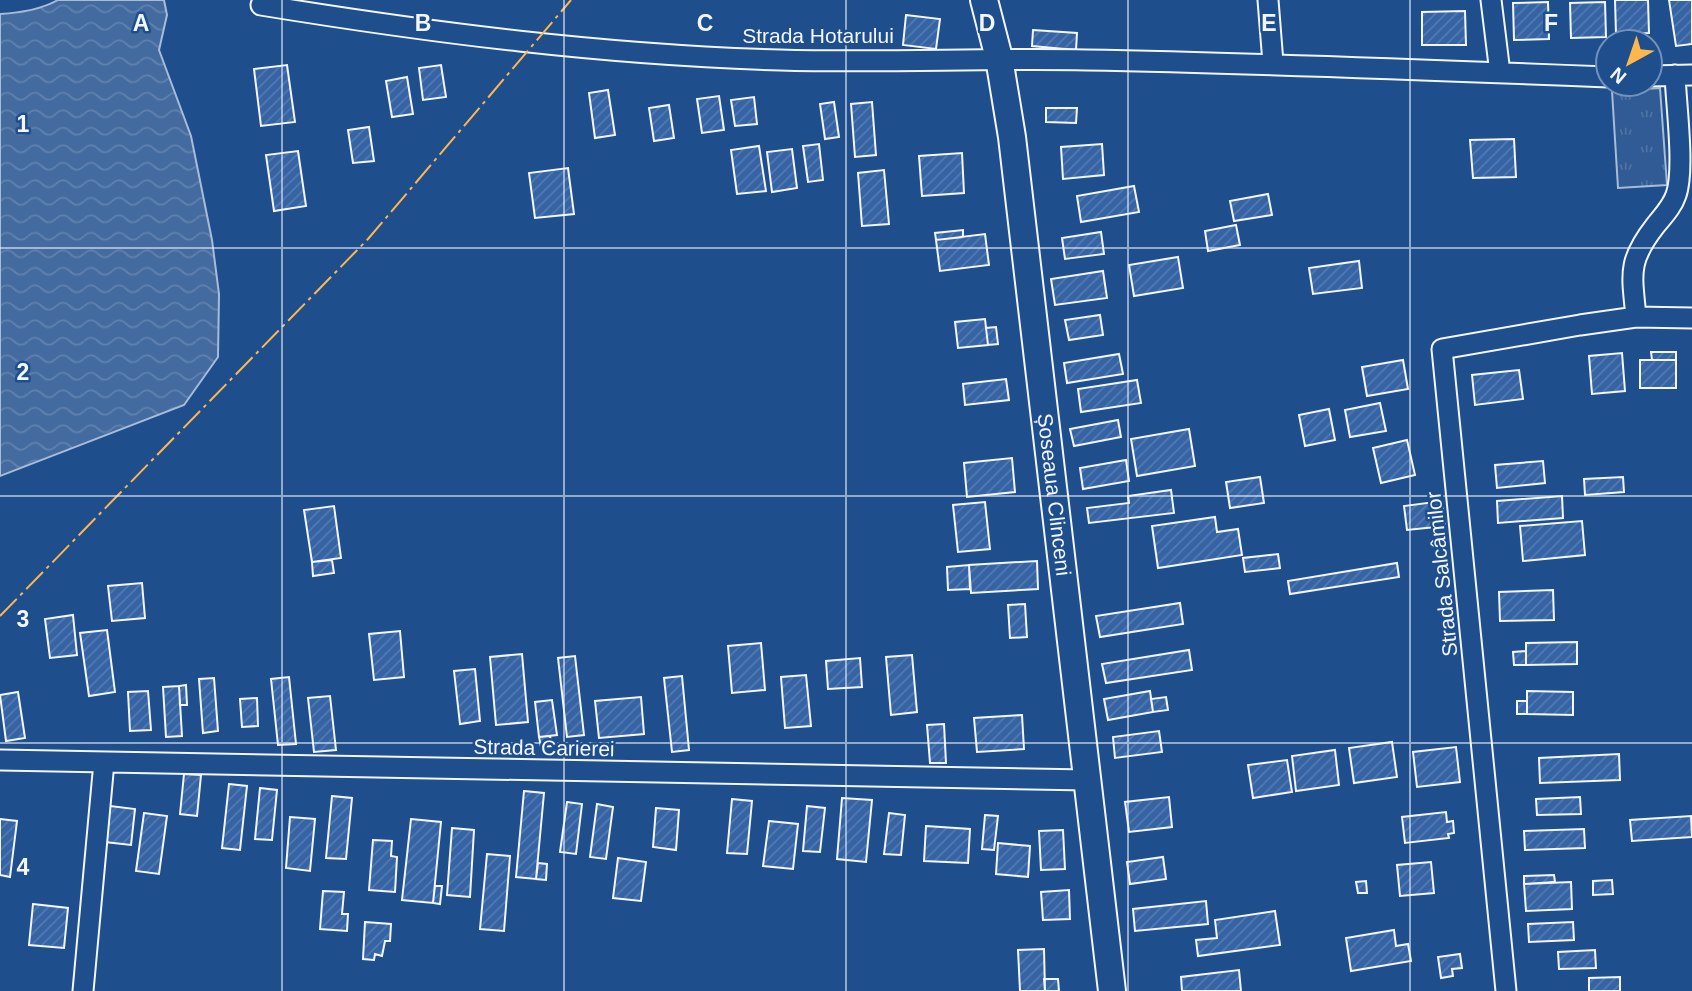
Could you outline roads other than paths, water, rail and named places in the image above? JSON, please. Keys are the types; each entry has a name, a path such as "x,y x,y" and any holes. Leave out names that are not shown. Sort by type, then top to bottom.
{"main road":[{"name":"Șoseaua Clinceni","path":"984,0 999,58 1012,137 1112,991"}],"street":[{"path":"1268,0 1273,63"},
{"path":"1491,0 1500,73"},
{"name":"Strada Hotarului","path":"261,5 455,34 700,57 783,60 999,58 1273,63 1594,76"},
{"path":"1664,76 1683,75 1677,193 1669,210 1639,248 1632,272 1636,317 1692,318"},
{"name":"Strada Salcâmilor","path":"1506,991 1442,349 1636,317"},
{"name":"Strada Carierei","path":"0,760 1088,780"},
{"path":"83,991 104,762"}],"water":[{"path":"58,0 164,0 167,15 159,50 191,136 212,240 219,294 218,357 184,405 0,476 0,14 30,10"}]}
